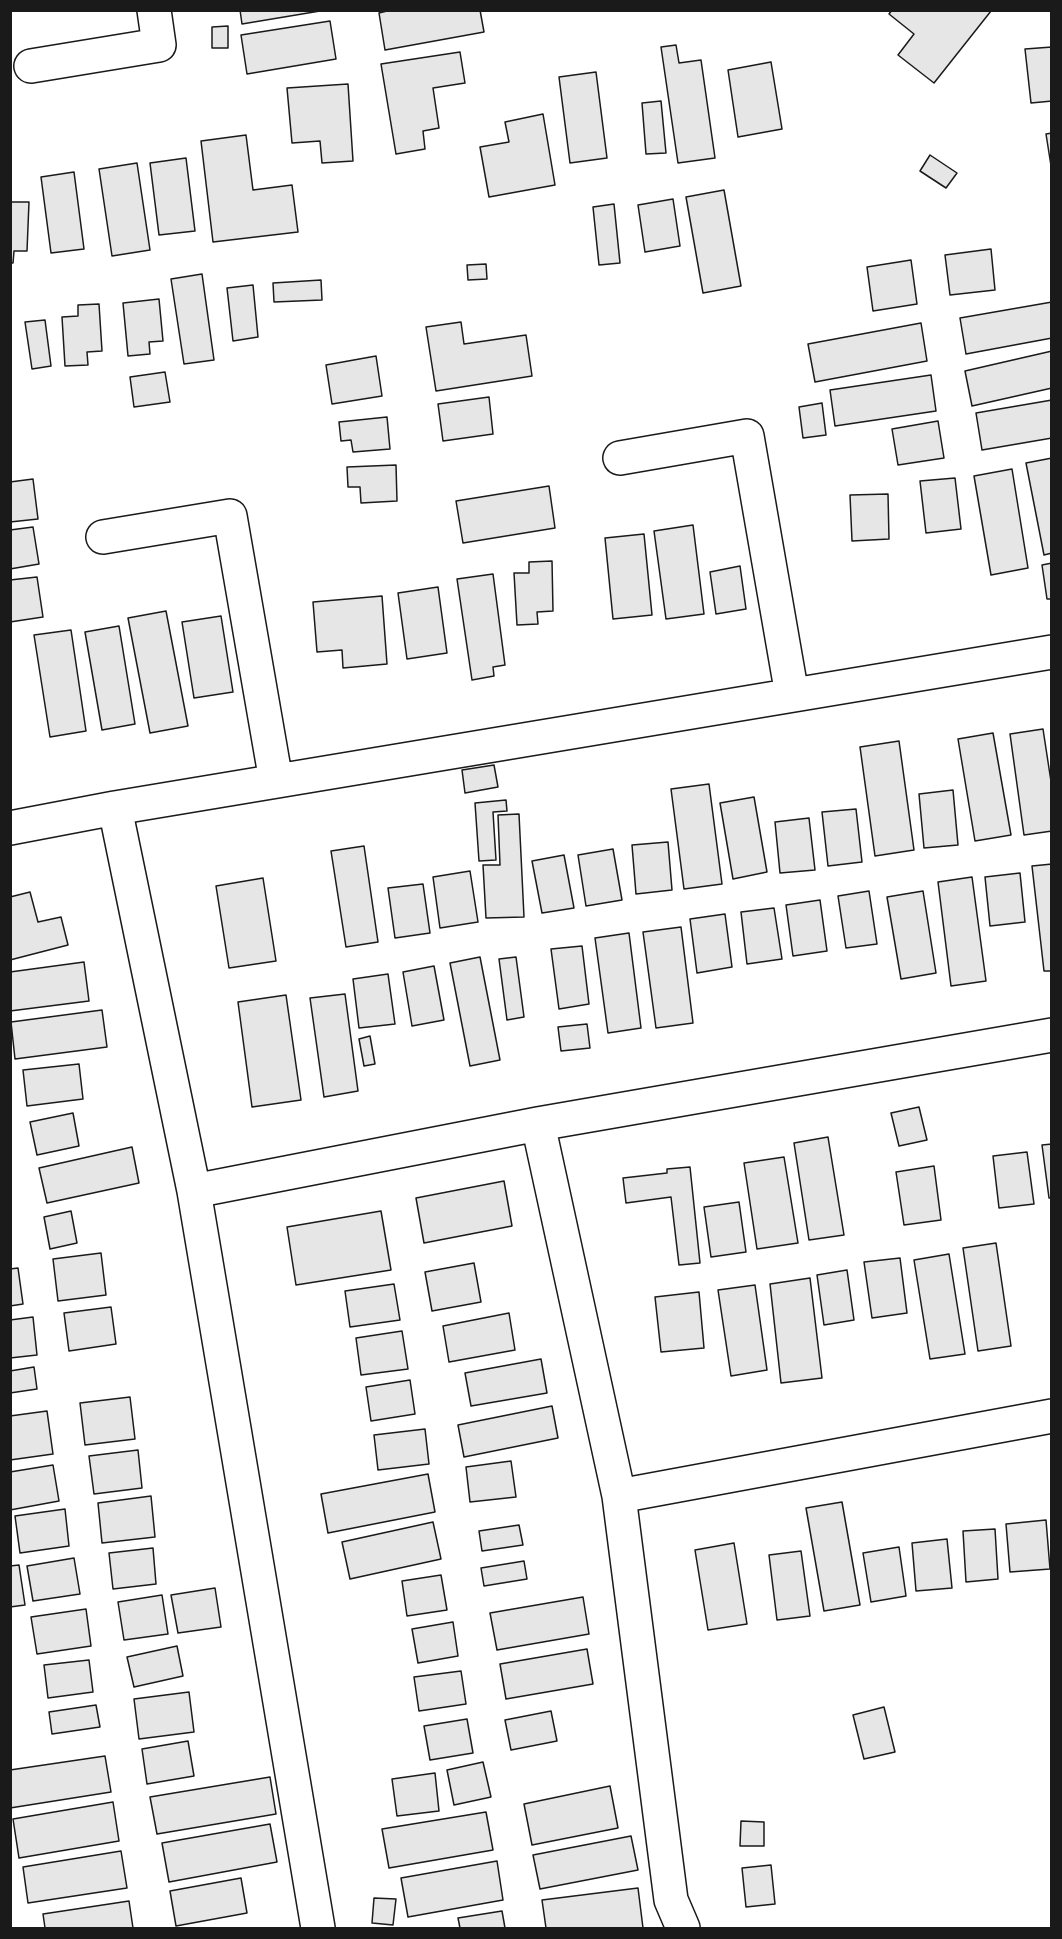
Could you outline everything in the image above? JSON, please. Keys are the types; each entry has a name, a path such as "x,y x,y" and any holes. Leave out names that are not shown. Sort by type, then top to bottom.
{"street":[{"path":"32,66 159,45 154,10"},
{"path":"620,458 747,436 792,695"},
{"path":"103,537 230,516 276,781"},
{"path":"10,828 115,808 1052,652"},
{"path":"115,808 194,1191 318,1929"},
{"path":"194,1191 538,1124 1052,1035"},
{"path":"538,1124 619,1496 671,1900 683,1929"},
{"path":"619,1496 1052,1416"}],"building":[{"path":"240,10 326,10 242,24"},
{"path":"391,10 480,10 484,32 385,50 379,13"},
{"path":"892,10 991,11 934,83 898,55 914,34 889,14"},
{"path":"330,21 336,59 247,74 241,35"},
{"path":"228,26 228,48 212,48 212,27"},
{"path":"676,45 679,63 701,60 715,158 678,163 661,47"},
{"path":"1052,47 1052,101 1031,103 1025,49"},
{"path":"460,52 465,83 433,88 439,128 423,131 425,149 396,154 381,64"},
{"path":"771,62 782,129 738,137 728,70"},
{"path":"596,72 607,158 570,163 559,77"},
{"path":"348,84 353,161 322,163 320,141 292,143 287,88"},
{"path":"661,101 666,153 646,154 642,103"},
{"path":"543,114 555,185 489,197 480,147 509,142 505,122"},
{"path":"1052,133 1052,172 1046,134"},
{"path":"246,135 253,190 292,185 298,232 213,242 201,141"},
{"path":"930,155 957,173 946,188 920,171"},
{"path":"186,158 195,231 159,235 150,163"},
{"path":"137,163 150,250 112,256 99,169"},
{"path":"74,172 84,249 51,253 41,177"},
{"path":"724,190 741,286 703,293 686,197"},
{"path":"673,199 680,246 645,252 638,205"},
{"path":"10,202 29,202 27,251 14,251 13,263 10,263"},
{"path":"614,204 620,263 599,265 593,207"},
{"path":"991,249 995,290 950,295 945,255"},
{"path":"911,260 917,304 873,311 867,267"},
{"path":"486,264 487,279 468,280 467,265"},
{"path":"202,274 214,360 184,364 171,279"},
{"path":"321,280 322,300 274,302 273,283"},
{"path":"253,285 258,337 233,341 227,288"},
{"path":"159,299 163,341 149,342 150,354 128,356 123,303"},
{"path":"1052,302 1052,338 966,354 960,318"},
{"path":"99,304 102,351 87,352 88,365 65,366 62,317 78,316 78,305"},
{"path":"45,320 51,366 32,369 25,322"},
{"path":"461,322 464,344 526,335 532,376 436,391 426,327"},
{"path":"921,323 927,361 815,382 808,344"},
{"path":"1052,351 1052,388 972,406 965,371"},
{"path":"376,356 382,396 332,404 326,365"},
{"path":"165,372 170,402 134,407 130,377"},
{"path":"931,375 936,411 835,426 830,390"},
{"path":"489,397 493,434 443,441 438,404"},
{"path":"1052,400 1052,438 982,450 976,413"},
{"path":"822,403 826,435 803,438 799,407"},
{"path":"387,417 390,449 353,452 351,440 341,441 339,422"},
{"path":"938,421 944,458 898,465 892,429"},
{"path":"1052,458 1052,553 1044,555 1026,463"},
{"path":"396,465 397,501 361,503 360,487 348,487 347,467"},
{"path":"1012,469 1028,568 991,575 974,476"},
{"path":"955,478 961,529 926,533 920,481"},
{"path":"33,479 38,519 10,522 10,482"},
{"path":"549,486 555,528 463,543 456,501"},
{"path":"888,494 889,539 852,541 850,495"},
{"path":"693,525 704,614 666,619 654,531"},
{"path":"33,527 39,564 10,569 10,530"},
{"path":"644,534 652,615 613,619 605,538"},
{"path":"552,561 553,611 537,612 538,624 517,625 514,573 529,573 529,562"},
{"path":"1052,563 1052,599 1047,599 1042,565"},
{"path":"740,566 746,609 716,614 710,572"},
{"path":"493,574 505,665 493,667 494,676 472,680 457,579"},
{"path":"37,577 43,617 10,622 10,580"},
{"path":"438,587 447,653 407,659 398,593"},
{"path":"382,596 387,664 343,668 342,650 317,652 313,602"},
{"path":"166,611 188,726 150,733 128,618"},
{"path":"221,616 233,692 194,698 182,622"},
{"path":"119,626 135,724 102,730 85,632"},
{"path":"71,630 86,731 50,737 34,635"},
{"path":"1043,729 1052,788 1052,831 1024,835 1010,734"},
{"path":"993,733 1011,835 975,841 958,739"},
{"path":"899,741 914,850 875,856 860,747"},
{"path":"494,765 498,787 465,793 462,770"},
{"path":"709,784 722,884 684,889 671,789"},
{"path":"953,790 958,845 924,848 919,794"},
{"path":"754,797 767,872 733,879 720,803"},
{"path":"506,800 507,811 493,812 496,860 479,861 475,803"},
{"path":"856,809 862,862 828,866 822,812"},
{"path":"519,814 524,917 486,918 483,865 500,865 498,815"},
{"path":"809,818 815,870 780,873 775,822"},
{"path":"668,842 672,890 636,894 632,845"},
{"path":"364,846 378,942 346,947 331,851"},
{"path":"613,849 622,900 586,906 578,855"},
{"path":"564,855 574,908 542,913 532,861"},
{"path":"1052,864 1052,971 1044,971 1032,866"},
{"path":"470,871 478,922 440,928 433,877"},
{"path":"1020,873 1025,922 990,926 985,877"},
{"path":"972,877 986,981 951,986 938,882"},
{"path":"263,878 276,961 229,968 216,886"},
{"path":"423,884 430,933 395,938 388,888"},
{"path":"869,891 877,944 846,948 838,896"},
{"path":"923,891 936,973 901,979 887,897"},
{"path":"30,892 38,922 61,917 68,945 10,960 10,897"},
{"path":"820,900 827,951 793,956 786,905"},
{"path":"774,908 782,959 747,964 741,912"},
{"path":"725,914 732,967 697,973 690,919"},
{"path":"681,927 693,1023 656,1028 643,932"},
{"path":"629,933 641,1028 608,1033 595,938"},
{"path":"582,946 589,1004 559,1009 551,949"},
{"path":"480,957 500,1060 470,1066 450,963"},
{"path":"516,957 524,1017 507,1020 499,959"},
{"path":"84,962 89,1001 10,1011 10,972"},
{"path":"434,966 444,1020 412,1026 403,972"},
{"path":"388,974 395,1024 359,1028 353,979"},
{"path":"345,994 358,1091 324,1097 310,998"},
{"path":"286,995 301,1100 252,1107 238,1002"},
{"path":"102,1010 107,1047 15,1059 11,1022"},
{"path":"587,1024 590,1048 561,1051 558,1027"},
{"path":"370,1036 375,1064 364,1066 359,1039"},
{"path":"79,1064 83,1099 27,1106 23,1070"},
{"path":"919,1107 927,1140 899,1146 891,1113"},
{"path":"73,1113 79,1146 37,1155 30,1122"},
{"path":"828,1137 844,1235 809,1240 794,1143"},
{"path":"1052,1144 1052,1198 1049,1198 1042,1145"},
{"path":"132,1147 139,1183 47,1203 39,1168"},
{"path":"1027,1152 1034,1204 999,1208 993,1156"},
{"path":"784,1157 798,1243 757,1249 744,1163"},
{"path":"934,1166 941,1220 904,1225 896,1172"},
{"path":"690,1167 700,1263 679,1265 671,1197 626,1203 623,1178 667,1173 667,1169"},
{"path":"504,1181 512,1226 424,1243 416,1198"},
{"path":"739,1202 746,1252 711,1257 704,1207"},
{"path":"71,1211 77,1243 50,1249 44,1217"},
{"path":"381,1211 391,1270 296,1285 287,1227"},
{"path":"996,1243 1011,1346 978,1351 963,1248"},
{"path":"101,1253 106,1295 58,1301 53,1259"},
{"path":"949,1254 965,1354 930,1359 914,1260"},
{"path":"900,1258 907,1313 872,1318 864,1262"},
{"path":"474,1263 481,1302 432,1311 425,1272"},
{"path":"18,1268 23,1304 10,1306 10,1269"},
{"path":"847,1270 854,1320 824,1325 817,1275"},
{"path":"810,1278 822,1378 781,1383 770,1284"},
{"path":"394,1284 400,1320 350,1327 345,1291"},
{"path":"755,1285 767,1370 731,1376 718,1290"},
{"path":"699,1292 704,1348 661,1352 655,1297"},
{"path":"111,1307 116,1344 69,1351 64,1313"},
{"path":"509,1313 515,1350 449,1362 443,1326"},
{"path":"33,1317 37,1355 10,1358 10,1320"},
{"path":"402,1331 408,1369 361,1375 356,1338"},
{"path":"541,1359 547,1393 471,1406 465,1373"},
{"path":"34,1367 37,1389 10,1393 10,1371"},
{"path":"410,1380 415,1414 371,1421 366,1387"},
{"path":"130,1397 135,1439 85,1445 80,1403"},
{"path":"552,1406 558,1438 464,1457 458,1425"},
{"path":"47,1411 53,1454 10,1460 10,1416"},
{"path":"425,1429 429,1464 378,1470 374,1435"},
{"path":"138,1450 142,1488 94,1494 89,1456"},
{"path":"511,1461 516,1497 470,1502 466,1467"},
{"path":"53,1465 59,1501 10,1510 10,1472"},
{"path":"428,1474 435,1512 328,1533 321,1494"},
{"path":"151,1496 155,1537 102,1543 98,1503"},
{"path":"842,1502 860,1605 824,1611 806,1508"},
{"path":"65,1509 69,1546 20,1553 15,1516"},
{"path":"1046,1520 1050,1569 1010,1572 1006,1524"},
{"path":"433,1522 441,1559 350,1579 342,1542"},
{"path":"519,1525 523,1545 482,1551 479,1531"},
{"path":"995,1529 998,1579 966,1582 963,1531"},
{"path":"947,1539 952,1588 916,1591 912,1543"},
{"path":"734,1543 747,1624 708,1630 695,1550"},
{"path":"899,1547 906,1596 871,1602 863,1553"},
{"path":"153,1548 156,1584 113,1589 109,1553"},
{"path":"801,1551 810,1616 777,1620 769,1555"},
{"path":"74,1558 80,1594 33,1601 27,1566"},
{"path":"524,1561 527,1579 484,1586 481,1568"},
{"path":"19,1565 25,1605 10,1607 10,1566"},
{"path":"441,1575 447,1610 407,1616 402,1581"},
{"path":"215,1588 221,1627 178,1633 171,1595"},
{"path":"162,1595 168,1634 124,1640 118,1602"},
{"path":"583,1597 589,1634 497,1650 490,1613"},
{"path":"86,1609 91,1646 37,1654 31,1617"},
{"path":"453,1622 458,1656 418,1663 412,1629"},
{"path":"177,1646 183,1676 134,1687 127,1657"},
{"path":"587,1649 593,1684 506,1699 500,1664"},
{"path":"89,1660 93,1692 48,1698 44,1665"},
{"path":"461,1671 466,1704 419,1711 414,1677"},
{"path":"189,1692 194,1732 139,1739 134,1699"},
{"path":"96,1705 100,1727 52,1734 49,1712"},
{"path":"884,1707 895,1752 864,1759 853,1715"},
{"path":"551,1711 557,1741 511,1750 505,1720"},
{"path":"467,1719 473,1753 430,1760 424,1726"},
{"path":"188,1741 194,1776 147,1784 142,1749"},
{"path":"105,1756 111,1792 10,1808 10,1770"},
{"path":"483,1762 491,1797 454,1805 447,1770"},
{"path":"435,1773 439,1811 397,1816 392,1779"},
{"path":"270,1777 276,1814 157,1834 150,1797"},
{"path":"610,1786 618,1828 532,1845 524,1804"},
{"path":"113,1802 119,1841 19,1858 13,1819"},
{"path":"486,1812 493,1850 389,1868 382,1829"},
{"path":"741,1821 764,1822 764,1846 740,1846"},
{"path":"270,1824 277,1862 169,1882 162,1843"},
{"path":"631,1836 638,1870 540,1889 533,1855"},
{"path":"121,1851 127,1888 28,1903 23,1867"},
{"path":"497,1861 503,1900 408,1917 401,1878"},
{"path":"771,1865 775,1904 746,1907 742,1868"},
{"path":"241,1878 247,1913 176,1926 170,1891"},
{"path":"638,1888 643,1928 546,1928 542,1900"},
{"path":"374,1898 396,1899 393,1925 372,1923"},
{"path":"129,1901 133,1928 45,1928 43,1914"},
{"path":"502,1911 505,1928 460,1928 458,1918"}]}
